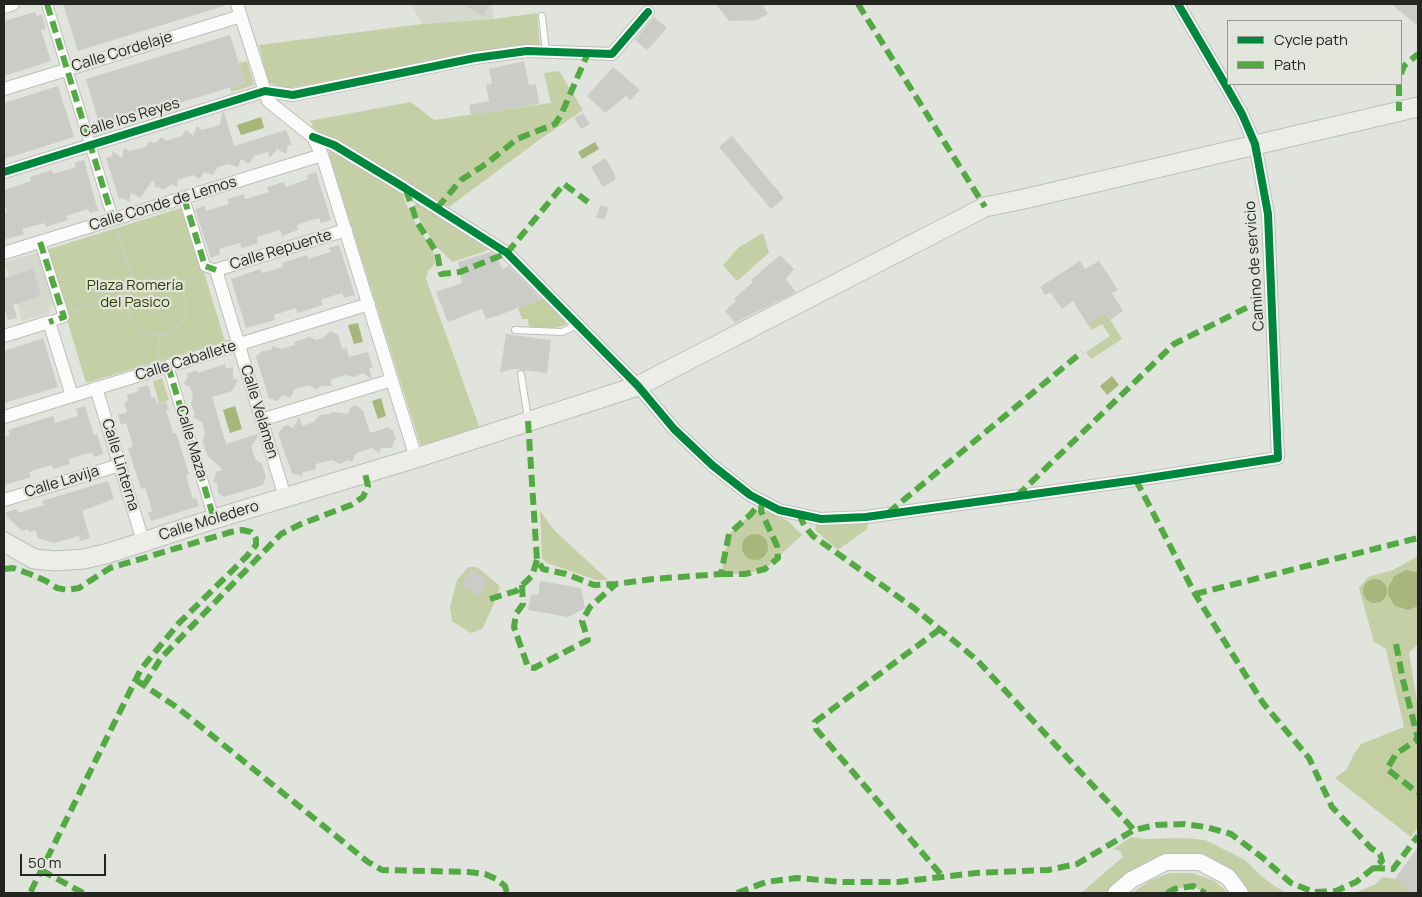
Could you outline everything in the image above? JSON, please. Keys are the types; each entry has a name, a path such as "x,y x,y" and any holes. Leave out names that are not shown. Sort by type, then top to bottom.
{"main road":[{"name":"Calle Moledero","path":"4,542 34,559 55,561 84,560 416,458 528,420 638,386 985,207 1418,107"}],"street":[{"path":"4,6 13,4"},
{"path":"47,4 114,223"},
{"name":"Camino de servicio","path":"638,386 674,429 712,465 750,495 779,510 821,519 879,515 1136,480 1278,458 1268,214 1255,144 1230,91 1178,4"},
{"path":"239,10 268,100 313,137 334,145 507,253 638,386"},
{"name":"Calle Cordelaje","path":"4,89 67,70 239,10"},
{"path":"265,91 293,95 475,58 527,51 612,54 648,12"},
{"name":"Calle los Reyes","path":"4,172 265,91"},
{"path":"313,137 322,155 416,458"},
{"name":"Calle Conde de Lemos","path":"4,253 114,223 184,198 322,155"},
{"path":"184,198 205,266 216,270"},
{"name":"Calle Repuente","path":"216,270 346,230"},
{"path":"4,336 64,317 40,242"},
{"name":"Calle Velámen","path":"216,270 285,497"},
{"name":"Calle Caballete","path":"4,417 164,364 238,345 368,304"},
{"path":"49,322 72,396"},
{"name":"Calle Maza","path":"164,364 214,519"},
{"path":"261,420 392,380"},
{"name":"Calle Linterna","path":"96,388 143,541"},
{"name":"Calle Lavija","path":"4,500 120,465"},
{"path":"1116,893 1131,880 1166,862 1200,862 1228,877 1237,890"}],"lane":[{"path":"542,16 546,52"},
{"path":"515,330 562,332 578,325"},
{"path":"521,374 528,420"}],"path":[{"path":"114,223 135,287"},
{"path":"177,284 203,275"},
{"path":"156,276 168,278 177,284 184,294 186,304 185,315 179,325 170,332 160,335 150,334 141,330 129,314 128,304 135,287 145,279 156,276"},
{"path":"63,314 131,293"},
{"path":"160,335 159,356 164,364"}],"shaded area":[{"path":"411,4 492,4 494,19 422,24"},
{"path":"261,117 264,128 241,135 237,125"},
{"path":"595,142 599,149 582,159 578,152"},
{"path":"40,252 56,304 49,306 50,313 22,321 5,262"},
{"path":"544,298 565,320 566,325 554,328 529,327 528,319 522,319 518,308"},
{"path":"358,323 363,342 354,344 348,325"},
{"path":"1112,376 1119,385 1107,395 1100,386"},
{"path":"381,398 386,416 378,419 372,401"},
{"path":"235,406 242,429 230,433 223,410"},
{"path":"755,534 764,538 768,547 764,556 755,560 746,556 742,547 746,538"},
{"path":"1406,570 1418,573 1418,606 1408,610 1395,606 1388,595 1388,588 1394,576"},
{"path":"1375,579 1380,580 1386,586 1386,596 1380,602 1375,603 1370,602 1364,596 1363,591 1364,586 1370,580"},
{"path":"1418,725 1418,827 1411,837 1335,778 1346,770 1361,744 1404,727"}],"green space":[{"path":"537,13 540,45 478,53 285,89 268,82 259,45 422,24 494,19"},
{"path":"247,61 254,85 231,92 230,88 245,83 239,63"},
{"path":"559,71 583,110 449,207 311,127 313,124 309,121 411,102 434,120 551,103 544,73"},
{"path":"333,150 401,192 413,219 433,251 435,264 428,271 426,279 480,429 426,449 420,444 328,152"},
{"path":"420,202 489,247 486,251 452,262 435,245 420,220 414,205"},
{"name":"Plaza Romería del Pasico","path":"184,207 225,341 86,383 46,250"},
{"path":"763,233 769,253 737,281 723,265 739,247"},
{"path":"1099,313 1102,316 1106,313 1122,339 1091,359 1086,352 1110,336 1102,324 1092,330 1086,322"},
{"path":"162,378 169,400 159,403 153,381"},
{"path":"540,511 555,531 608,580 596,580 547,563 542,558"},
{"path":"761,511 771,513 788,521 802,535 765,569 745,574 721,574 729,534 750,515"},
{"path":"868,521 867,529 838,550 815,530 816,525"},
{"path":"1418,556 1418,644 1409,653 1418,707 1418,725 1404,727 1386,649 1374,642 1359,588 1368,577 1393,570"},
{"path":"468,567 477,567 500,586 482,629 471,633 452,621 450,608 457,580"},
{"path":"1131,837 1205,840 1245,860 1261,876 1287,893 1248,893 1232,872 1216,861 1199,855 1184,853 1149,860 1106,893 1081,893 1123,857 1120,851 1113,849"},
{"path":"1170,873 1192,873 1215,881 1228,893 1205,893 1193,886 1174,889 1167,893 1132,893 1151,880"},
{"path":"1382,877 1395,879 1414,893 1355,893 1376,884"}],"building":[{"path":"63,4 224,4 224,6 78,51"},
{"path":"462,4 490,4 483,16"},
{"path":"716,4 762,4 768,14 757,20 729,21"},
{"path":"1391,4 1415,4 1418,6 1418,26"},
{"path":"35,12 37,16 42,14 46,29 41,30 51,61 4,76 4,21"},
{"path":"654,17 667,28 647,50 635,40"},
{"path":"230,35 245,83 100,127 86,79"},
{"path":"524,61 529,85 536,84 539,104 471,115 469,105 489,101 486,85 492,84 489,69"},
{"path":"613,67 640,90 630,100 626,96 605,113 587,96"},
{"path":"58,86 74,137 4,159 4,103"},
{"path":"224,112 234,146 286,130 292,145 288,146 286,154 277,149 270,158 268,152 254,156 249,164 241,159 238,167 229,164 218,167 213,175 204,172 200,179 193,175 177,181 177,187 171,184 164,190 156,188 153,180 140,198 131,193 129,202 122,198 119,199 106,158 112,156 113,151 122,158 124,148 130,151 145,147 149,142 156,143 161,137 166,141 182,136 186,130 193,136 197,126 202,130 220,125 222,113"},
{"path":"583,113 590,124 581,129 574,118"},
{"path":"732,136 784,198 771,209 719,147"},
{"path":"605,158 615,174 615,180 603,187 591,167"},
{"path":"84,160 98,211 90,213 88,209 66,216 68,220 46,227 45,223 22,229 24,234 4,240 4,214 7,212 4,202 4,190 31,181 30,177 52,170 53,174 76,167 74,163"},
{"path":"316,172 331,220 321,223 319,218 297,225 298,230 282,236 280,230 257,237 258,243 242,248 240,243 219,249 220,254 211,258 195,209 205,206 206,211 229,204 227,199 244,194 245,199 269,192 267,187 284,182 286,187 308,179 307,175"},
{"path":"601,205 609,208 604,220 596,217"},
{"path":"339,245 355,295 344,298 342,293 332,296 321,300 323,305 297,313 296,308 274,315 275,320 246,328 231,279 260,269 262,273 283,267 282,263 307,255 308,259 331,252 329,248"},
{"path":"491,252 496,255 502,269 509,266 541,299 486,319 482,309 448,322 436,292 462,283 458,262"},
{"path":"780,255 794,269 786,279 796,292 735,323 725,311 736,301 734,299 753,282 751,280"},
{"path":"1080,261 1085,269 1099,261 1118,290 1112,293 1123,311 1110,320 1106,313 1088,325 1073,301 1062,309 1050,292 1045,295 1040,287"},
{"path":"33,269 41,296 13,305 17,318 8,320 4,306 4,278"},
{"path":"330,331 338,335 342,349 347,348 349,357 368,352 373,367 369,368 372,378 363,373 354,377 345,375 330,380 332,386 320,386 316,390 310,385 295,389 290,398 283,395 277,401 269,398 256,357 262,351 271,350 273,346 282,349 295,345 294,342 309,336 316,340 323,338"},
{"path":"506,334 551,340 547,373 515,369 500,372"},
{"path":"43,338 58,387 4,403 4,351"},
{"path":"225,364 226,369 233,367 233,379 238,380 232,391 212,397 226,444 257,434 258,437 251,446 255,459 262,464 266,477 263,485 224,497 218,493 217,483 213,482 217,471 223,470 207,455 202,443 205,434 202,422 193,417 195,414 191,404 193,397 190,387 183,384 188,377 187,374 197,370 198,373"},
{"path":"148,385 152,398 155,397 157,404 166,401 169,410 166,411 173,434 176,433 189,474 186,475 189,487 193,499 196,498 199,506 151,521 148,513 152,511 149,500 145,488 141,489 128,448 133,447 130,435 126,423 121,425 118,415 127,412 124,403 128,401 127,395 139,391 138,388"},
{"path":"356,405 363,411 370,433 389,427 390,430 392,429 396,440 392,448 381,448 379,453 372,448 356,453 352,462 349,460 339,464 332,460 316,464 315,470 303,472 302,476 292,473 278,434 284,426 288,425 293,428 299,417 302,426 314,422 320,415 332,412 349,414 350,408"},
{"path":"85,406 94,435 97,434 103,454 94,457 92,452 69,459 70,464 53,469 52,465 41,468 29,472 31,477 4,485 4,437 10,435 8,430 53,416 55,423 78,416 76,409"},
{"path":"108,481 114,499 82,511 90,538 80,541 79,536 54,543 38,538 35,530 29,532 28,529 22,531 7,517 6,512 17,509 18,513 44,505 42,501"},
{"path":"471,569 489,580 479,596 461,586"},
{"path":"540,581 581,588 585,608 568,617 528,610 531,594 538,595"},
{"path":"1418,847 1418,893 1414,893 1395,879"}],"marked path":[{"path":"47,4 113,219"},
{"path":"858,4 985,207"},
{"path":"437,208 461,180 486,164 517,139 555,124 561,115 588,53"},
{"path":"1402,71 1404,66 1418,54"},
{"path":"1399,85 1399,111"},
{"path":"406,190 417,222 437,253 441,274 460,272 507,253 564,184 588,202"},
{"path":"184,198 205,266 216,270"},
{"path":"40,242 64,317 49,322"},
{"path":"1017,496 1174,344 1272,295"},
{"path":"888,513 1082,352"},
{"path":"168,366 214,519"},
{"path":"528,421 537,560 543,569 566,574 594,585 721,574 729,534 762,501"},
{"path":"144,685 161,658 281,534 301,524 351,505 363,497 368,486 365,473"},
{"path":"737,893 766,882 797,878 843,882 898,882 976,873 1048,870 1077,864 1134,830 1156,825 1185,824 1206,827 1231,834 1263,858 1291,883 1314,892 1336,891 1356,882 1382,861 1380,854 1371,848 1332,807 1309,758 1263,703 1195,594 1136,480"},
{"path":"721,574 745,574 765,569 778,558 777,546 761,511 762,501"},
{"path":"799,514 804,525 813,536 914,608 977,660 1134,830"},
{"path":"4,569 13,568 46,581 57,588 67,590 79,588 110,568 231,532 242,530 251,532 256,539 256,545 247,556 179,623 141,669 30,893"},
{"path":"1195,594 1418,538"},
{"path":"490,599 516,591 532,576 537,560"},
{"path":"522,585 523,604 516,614 514,627 528,667 534,668 588,640 582,621 590,607 616,584"},
{"path":"940,629 815,722 816,729 943,877"},
{"path":"1396,644 1418,739 1396,754 1387,769 1418,793"},
{"path":"136,680 178,708 368,862 382,870 485,874 505,886 507,893"},
{"path":"1373,868 1393,869 1418,836"},
{"path":"41,870 83,893"},
{"path":"1167,893 1174,889 1193,886 1205,893"}],"cycle path":[{"path":"313,137 334,145 507,253 638,386 674,429 712,465 750,495 779,510 821,519 866,517 1136,480 1278,458 1268,214 1255,144 1242,114 1178,4"},
{"path":"4,172 265,91 293,95 475,58 527,51 612,54 648,12"}]}
